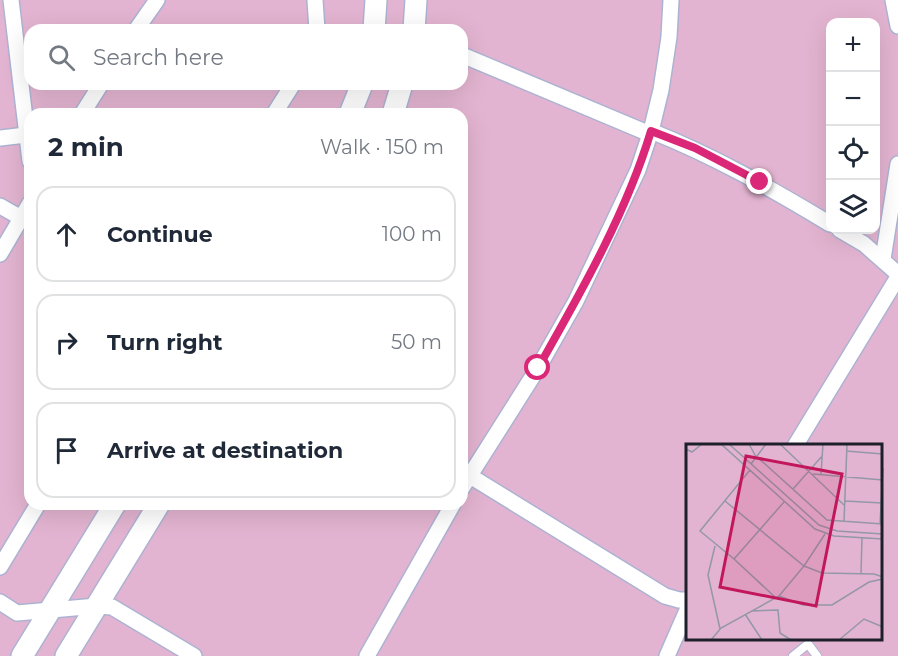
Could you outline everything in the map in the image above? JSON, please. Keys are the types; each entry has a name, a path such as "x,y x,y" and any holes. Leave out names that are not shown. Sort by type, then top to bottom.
{"main road":[{"path":"374,24 376,0"},
{"path":"414,24 416,0"},
{"path":"352,108 360,90"},
{"path":"395,108 400,90"},
{"path":"22,656 111,510"},
{"path":"66,656 155,510"}],"street":[{"path":"11,0 24,117"},
{"path":"140,0 140,24"},
{"path":"140,24 157,0"},
{"path":"315,0 317,24"},
{"path":"468,472 538,368 576,301 638,170 651,133 661,90 669,37 671,0"},
{"path":"893,0 898,26"},
{"path":"468,57 651,133 695,148 760,182 826,221"},
{"path":"86,108 97,90"},
{"path":"278,108 289,90"},
{"path":"0,138 24,135"},
{"path":"883,259 898,164"},
{"path":"0,206 24,220"},
{"path":"0,254 24,224"},
{"path":"796,444 898,275 883,259 847,234"},
{"path":"468,480 665,596 686,600"},
{"path":"0,567 34,510"},
{"path":"368,656 450,510"},
{"path":"0,602 17,613 97,606 112,607 194,656"},
{"path":"667,656 686,613"}],"lane":[{"path":"793,656 808,644 817,656"}],"shaded area":[{"path":"0,0 898,0 898,656 0,656"}],"route":[{"path":"538,368 576,301 612,228 638,170 651,131 695,148 760,182"}]}
